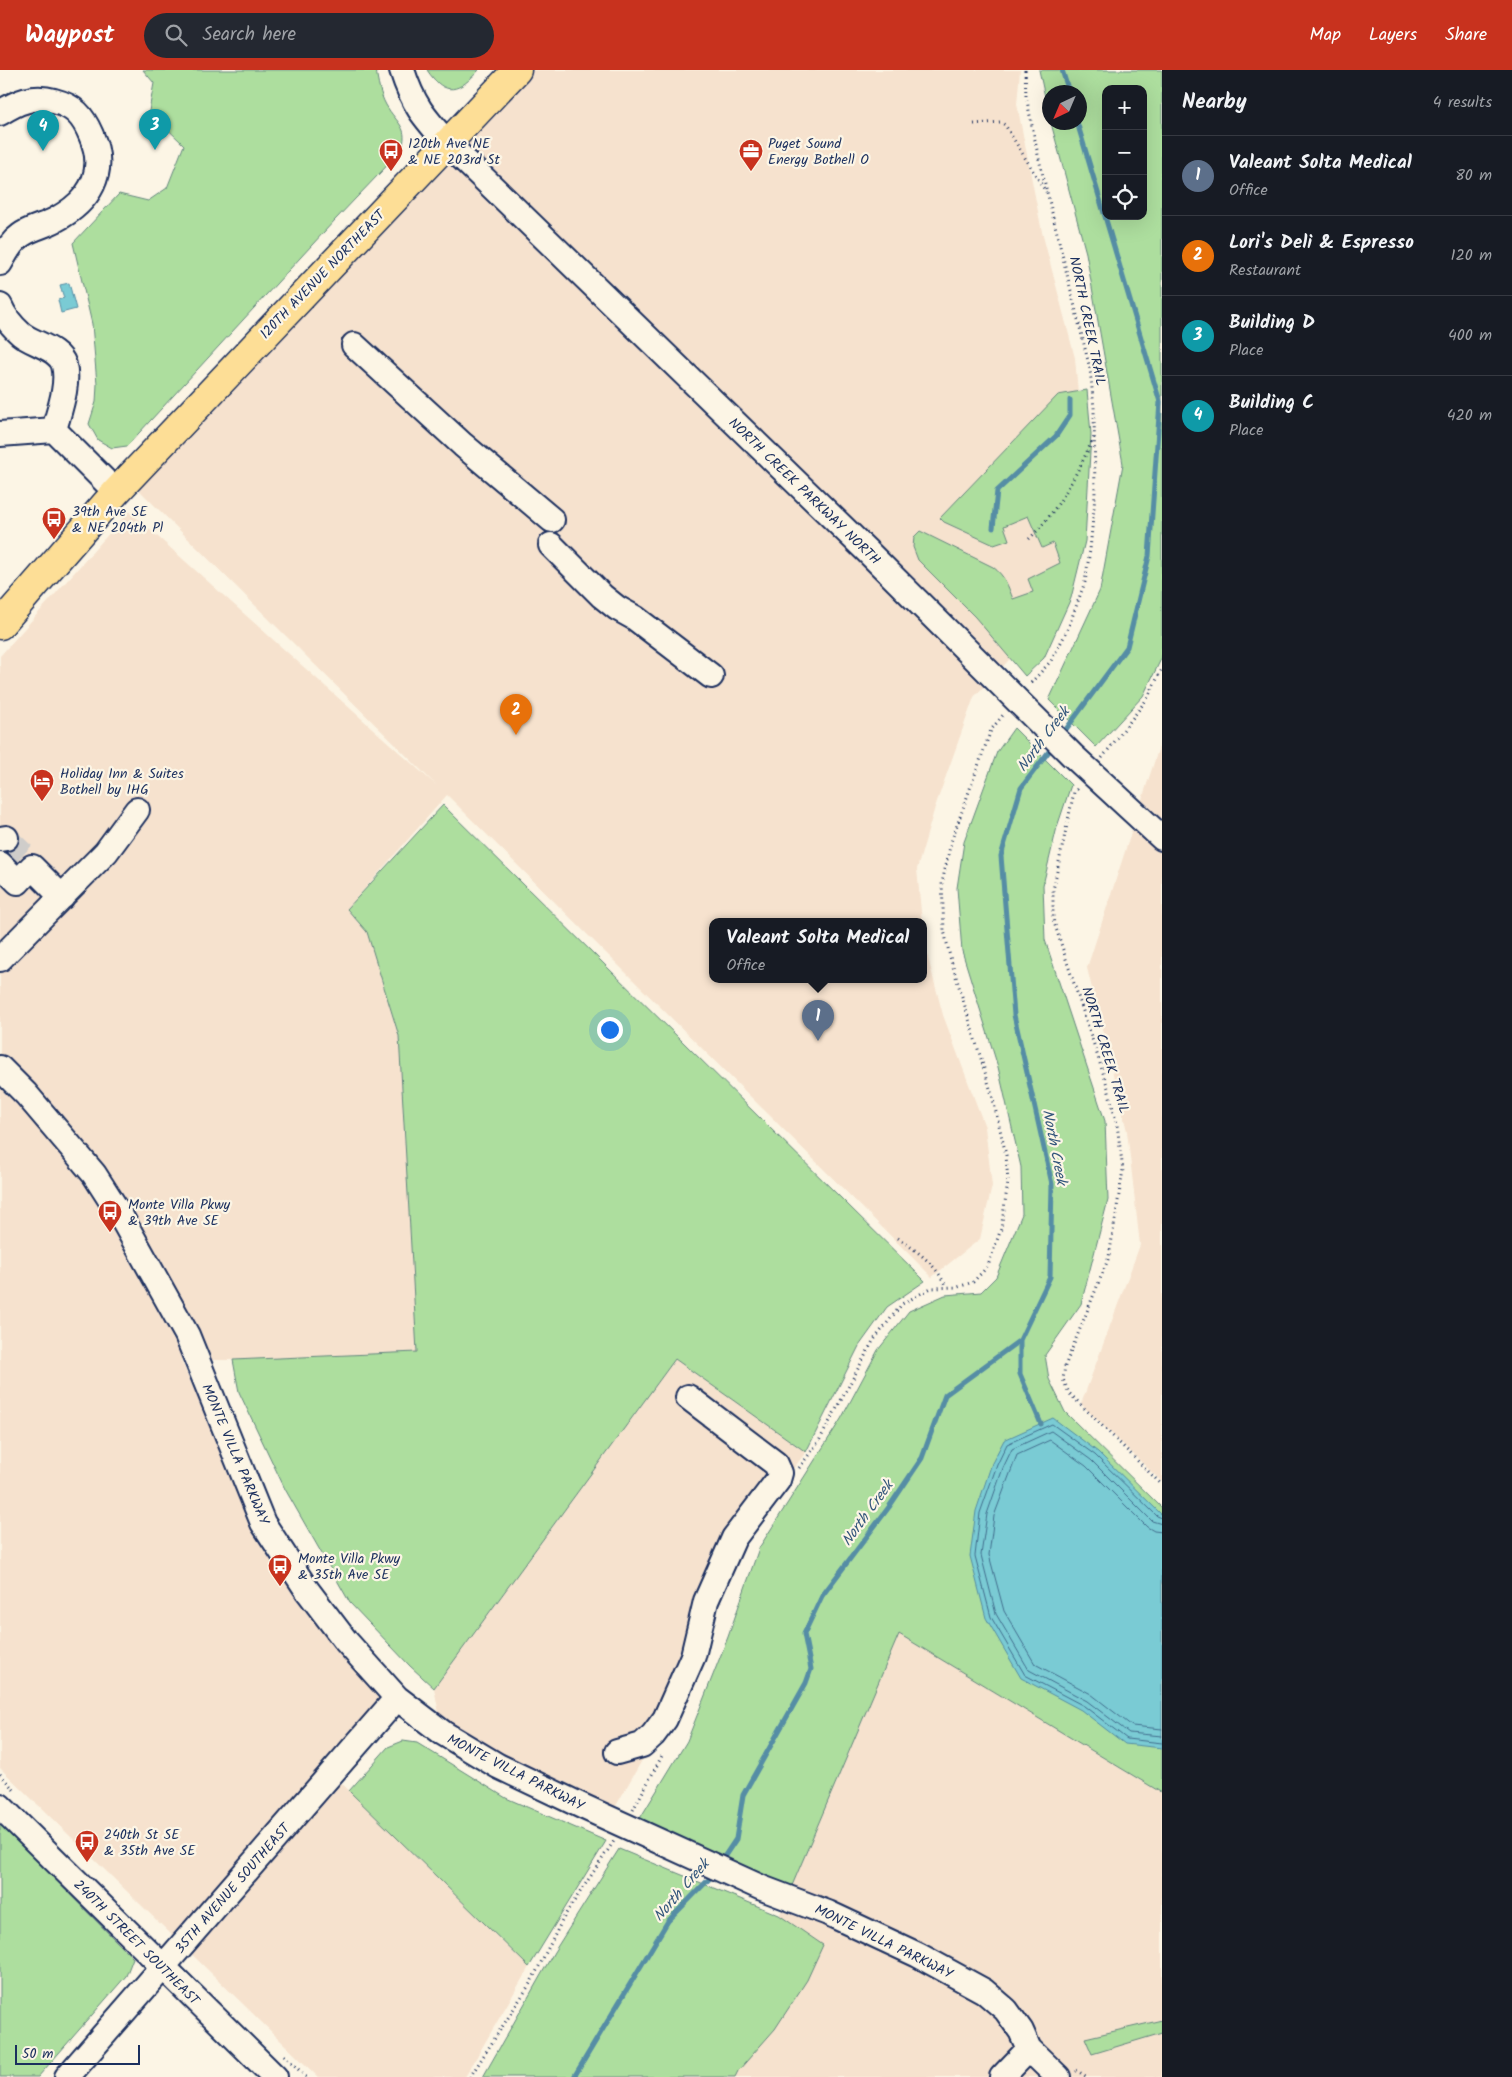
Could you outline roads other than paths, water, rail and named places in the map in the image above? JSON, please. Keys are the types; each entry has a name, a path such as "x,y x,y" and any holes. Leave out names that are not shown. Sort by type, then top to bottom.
{"main road":[{"name":"120TH AVENUE NORTHEAST","path":"0,625 122,485 517,70"}],"street":[{"name":"NORTH CREEK PARKWAY NORTH","path":"402,70 410,96 425,118 448,144 867,551 1032,717 1162,838"},
{"path":"0,113 19,101 46,98 68,104 85,120 94,142 97,166 92,189 75,206 55,220 21,234 10,245 0,263"},
{"path":"0,306 3,315 21,334 56,354 64,364 64,385 54,430"},
{"path":"354,345 463,445 552,520"},
{"path":"0,434 54,430 122,485"},
{"path":"551,545 602,596 617,608 635,618 711,676"},
{"path":"0,959 106,852 137,810"},
{"path":"0,864 18,882 28,862 62,897"},
{"name":"MONTE VILLA PARKWAY","path":"0,1068 26,1094 94,1174 120,1213 187,1336 263,1523 307,1590 345,1640 397,1698 442,1733 498,1766 762,1888 828,1913 918,1955 984,1991 1006,2010 1029,2049 1058,2077"},
{"path":"618,1752 642,1745 653,1735 665,1719 694,1656 706,1601 716,1576 734,1538 778,1480 780,1473 776,1464 688,1397"},
{"name":"35TH AVENUE SOUTHEAST","path":"67,2077 397,1698"},
{"name":"240TH STREET SOUTHEAST","path":"0,1806 275,2077"},
{"path":"1002,2077 1029,2049"}],"water":[{"path":"69,283 76,309 61,313 58,300 64,298 60,285"},
{"path":"1053,1418 1098,1452 1162,1515 1162,1748 1125,1744 1081,1710 1021,1678 986,1618 970,1556 976,1511 992,1463 1004,1440"}],"waterway":[{"name":"North Creek","path":"1062,70 1067,85"},
{"name":"North Creek","path":"1061,736 1127,647 1149,556 1160,402 1079,130"},
{"path":"993,528 997,491 1056,436 1070,415 1070,400"},
{"name":"North Creek","path":"720,1863 736,1839 743,1795 806,1683 811,1669 804,1634 822,1596 889,1507 922,1458 945,1395 1020,1340 1050,1277 1052,1184 1014,1015 1001,856 1021,788 1053,746"},
{"path":"1020,1340 1020,1374 1041,1424"},
{"name":"North Creek","path":"574,2077 668,1921 715,1873"}],"tunnel":[{"path":"6,838 25,856"}],"place":[{"name":"Building D","path":"155,150"},
{"name":"Building C","path":"43,151"},
{"name":"120th Ave NE & NE 203rd St","path":"391,172"},
{"name":"Puget Sound Energy Bothell O","path":"751,172"},
{"name":"39th Ave SE & NE 204th Pl","path":"54,540"},
{"name":"Lori's Deli & Espresso","path":"516,735"},
{"name":"Holiday Inn & Suites Bothell by IHG","path":"42,802"},
{"name":"Valeant Solta Medical","path":"818,1041"},
{"name":"Monte Villa Pkwy & 39th Ave SE","path":"110,1233"},
{"name":"Monte Villa Pkwy & 35th Ave SE","path":"280,1587"},
{"name":"240th St SE & 35th Ave SE","path":"87,1863"}]}
